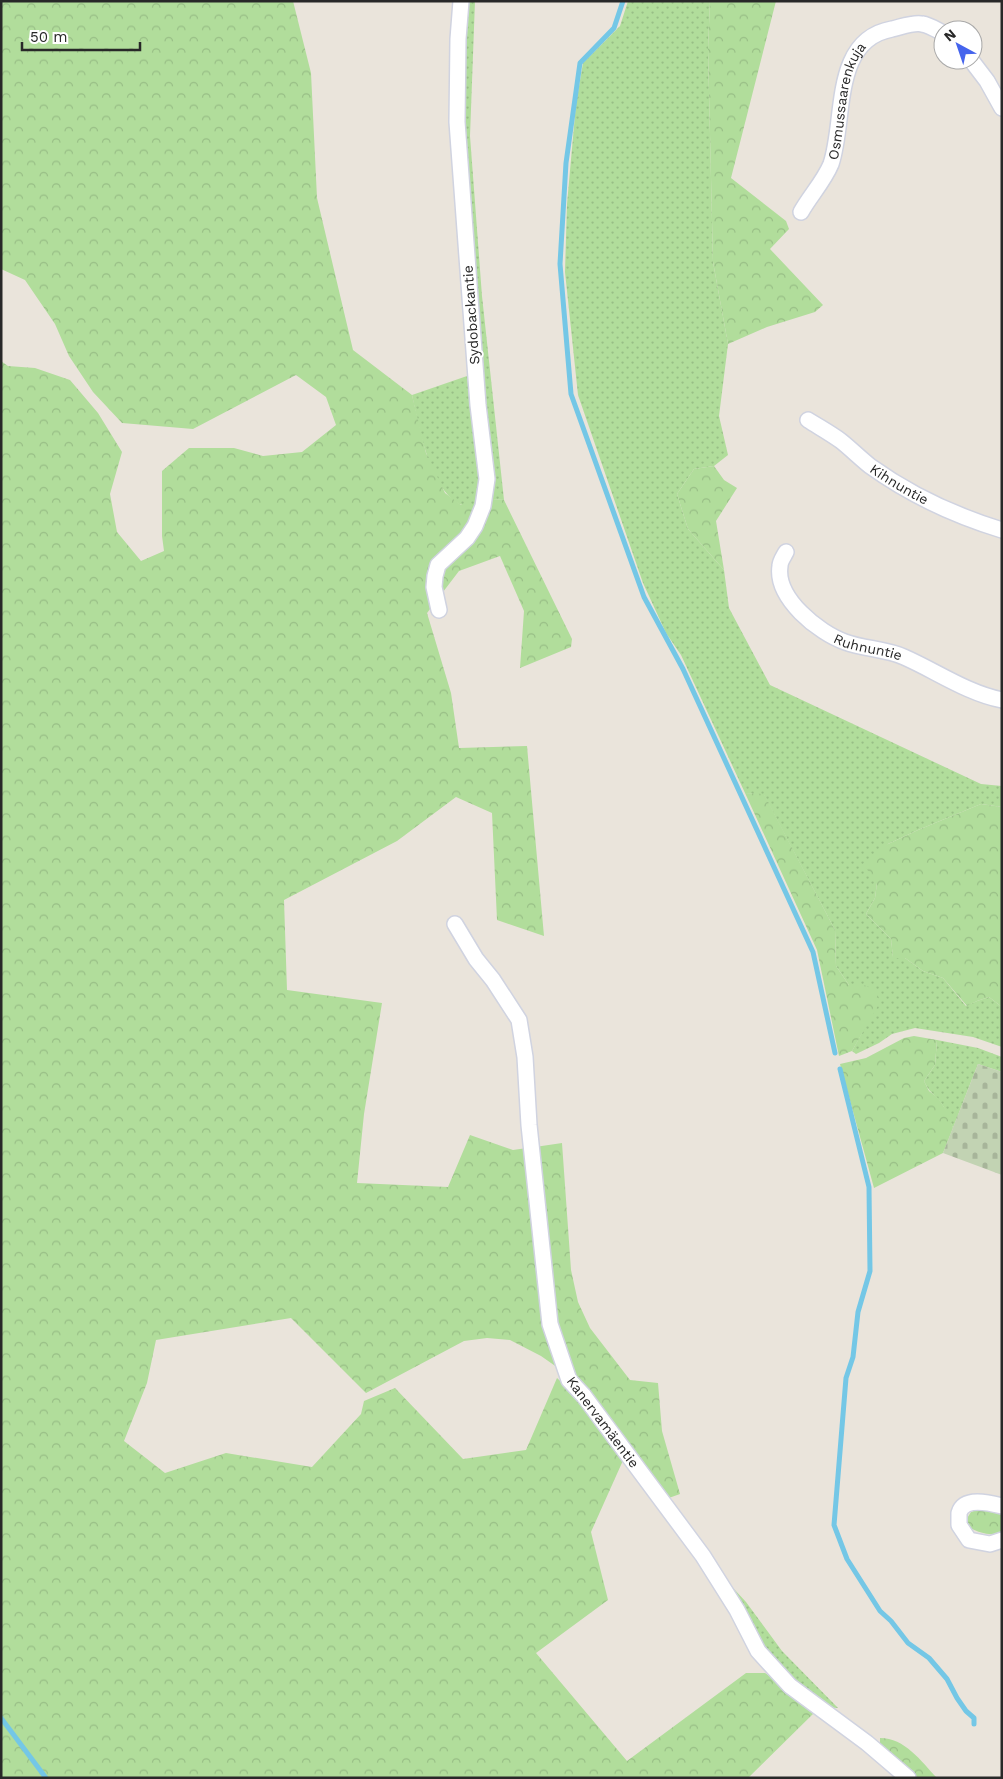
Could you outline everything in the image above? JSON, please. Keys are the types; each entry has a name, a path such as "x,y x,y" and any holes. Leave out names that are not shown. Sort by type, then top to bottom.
{"street":[{"name":"Sydobackantie","path":"439,610 434,587 438,565 467,538 475,526 482,506 487,479 478,405 457,122 458,39 461,1"},
{"name":"Osmussaarenkuja","path":"801,212 831,164 836,145 845,81 854,54 872,37 888,29 921,23 933,28"},
{"path":"979,70 1002,108"},
{"name":"Kihnuntie","path":"808,420 841,441 870,466 903,487 938,505 1002,530"},
{"name":"Ruhnuntie","path":"786,552 780,565 780,574 786,592 799,611 827,634 846,642 898,655 990,698 1002,700"},
{"name":"Kanervamäentie","path":"455,924 476,959 493,980 519,1020 525,1057 528,1126 550,1324 569,1380 584,1396 703,1556 738,1610 758,1651 790,1686 866,1743 908,1778"},
{"path":"1002,1506 986,1501 968,1504 963,1507 960,1513 959,1525 969,1540 990,1544 1002,1540"}],"green space":[{"path":"1,1 293,1 311,73 317,198 353,350 412,395 426,453 445,493 461,505 474,505 480,498 504,500 572,639 571,647 520,668 524,611 500,556 459,571 427,613 451,693 459,748 527,746 544,936 497,920 492,813 456,797 397,841 284,900 287,990 382,1003 364,1114 357,1183 448,1187 470,1135 513,1150 527,1148 536,1267 543,1326 561,1370 541,1356 510,1340 487,1338 464,1341 366,1393 291,1318 156,1340 147,1383 124,1441 165,1473 226,1453 312,1467 361,1414 364,1401 395,1388 463,1459 526,1450 557,1378 582,1401 625,1456 591,1532 608,1600 536,1653 627,1761 746,1673 765,1673 785,1686 815,1712 748,1778 1,1778 1,361 8,366 35,368 70,380 98,413 122,452 110,494 117,532 141,561 164,551 162,536 162,471 189,448 234,448 263,456 302,452 336,425 326,397 296,375 193,429 122,423 93,392 69,356 55,324 25,280 1,269"},
{"path":"464,1 475,1 470,136 482,296 504,500 491,499 460,70"},
{"path":"628,1 710,1 708,49 713,262 728,344 719,416 728,455 714,466 694,469 677,494 688,529 724,570 729,608 770,685 981,784 1002,786 1002,807 981,804 888,844 877,883 875,898 866,914 891,939 893,957 905,958 923,971 943,978 966,1006 989,997 1002,1007 1002,1047 973,1037 915,1028 892,1034 879,1043 856,1054 852,1051 863,1031 864,985 849,985 836,966 835,930 764,795 745,793 681,655 666,633 643,583 578,395 565,272 567,204 576,104 583,63 620,26"},
{"path":"710,1 776,1 731,178 786,221 789,229 770,249 823,305 815,312 767,327 728,344 713,262 708,49"},
{"path":"467,376 480,475 480,498 474,505 459,504 449,496 440,484 427,455 412,395"},
{"path":"714,466 724,480 737,488 716,521 724,570 688,529 677,494 694,469"},
{"path":"745,793 764,794 835,930 836,966 849,985 864,985 875,990 880,1002 852,1051 839,1056 817,950"},
{"path":"981,804 1002,807 1002,1007 989,997 967,1006 943,978 923,971 905,958 893,958 891,939 866,914 875,898 877,883 863,864 888,844"},
{"path":"914,1036 937,1040 935,1065 924,1081 929,1091 938,1098 948,1113 953,1128 943,1153 874,1188 840,1064 866,1058 904,1038"},
{"path":"937,1040 978,1048 1002,1057 1002,1072 978,1064 953,1128 940,1101 928,1089 924,1081 935,1065"},
{"path":"978,1064 1002,1072 1002,1175 943,1153"},
{"path":"562,1143 571,1270 578,1302 590,1328 630,1380 658,1383 662,1431 680,1494 666,1499 575,1380 553,1325 535,1147"},
{"path":"979,1509 1002,1512 1002,1533 985,1533 968,1527 966,1520 971,1512"},
{"path":"710,1563 746,1602 782,1651 838,1708 823,1707 766,1657"},
{"path":"880,1738 889,1739 905,1746 937,1778 917,1778 880,1744"}],"waterway":[{"path":"623,1 614,28 580,63 566,163 560,264 571,394 644,597 683,669 813,952 835,1053"},
{"path":"840,1069 869,1187 870,1271 858,1312 853,1357 846,1378 834,1525 847,1559 880,1611 891,1621 908,1643 929,1658 947,1679 957,1698 966,1711 974,1718 974,1724"},
{"path":"1,1718 46,1778"}]}
